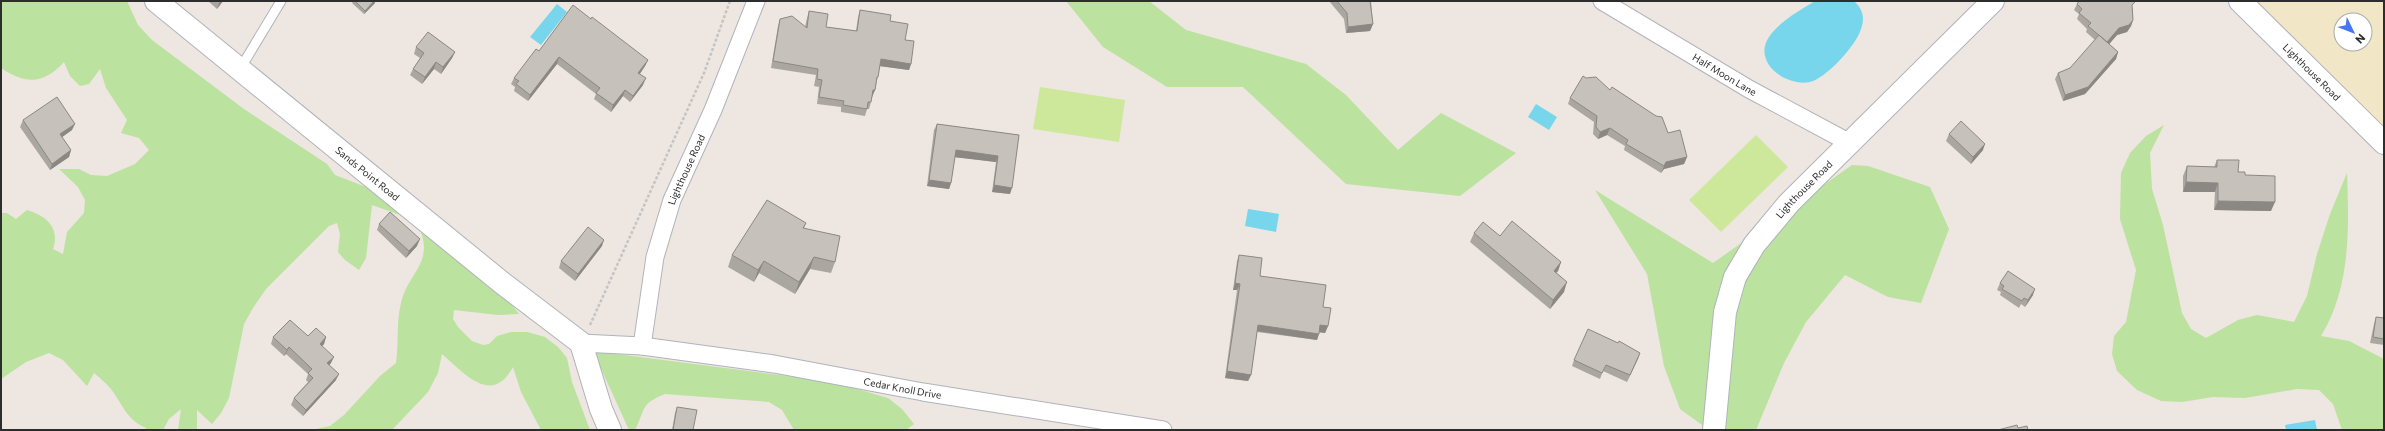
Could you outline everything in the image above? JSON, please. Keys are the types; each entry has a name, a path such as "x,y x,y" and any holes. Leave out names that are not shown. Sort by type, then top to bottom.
{"street":[{"name":"Sands Point Road","path":"156,1 501,282 581,344"},
{"name":"Lighthouse Road","path":"642,346 654,257 672,200 713,110 756,1"},
{"name":"Half Moon Lane","path":"1602,1 1749,89 1850,143"},
{"name":"Lighthouse Road","path":"1714,430 1725,312 1735,277 1754,245 1789,203 1993,1"},
{"name":"Lighthouse Road","path":"2240,1 2384,143"},
{"path":"610,430 581,344 642,346"},
{"name":"Cedar Knoll Drive","path":"642,346 774,364 923,392 1163,430"}],"lane":[{"path":"240,69 281,1"}],"path":[{"path":"581,344 607,290 704,72 730,1"}],"green space":[{"path":"1,1 127,1 138,25 152,40 244,109 327,164 335,175 379,192 400,215 372,205 366,258 359,270 345,260 338,252 340,234 337,223 329,226 266,289 244,324 229,398 221,413 212,424 197,410 197,430 178,430 181,409 169,419 163,430 145,430 146,428 129,416 111,389 94,373 87,386 63,360 49,353 26,362 1,379 1,213 7,213 16,219 27,210 46,219 55,235 53,249 63,254 67,232 84,213 85,200 78,187 59,169 79,169 91,175 107,176 135,164 149,150 139,138 121,133 127,120 106,88 100,69 89,84 80,86 70,76 64,62 49,75 34,80 10,74 1,68"},
{"path":"1066,1 1149,1 1186,30 1306,64 1346,95 1398,150 1441,113 1516,153 1460,196 1346,184 1243,87 1167,87 1103,47"},
{"path":"1040,87 1125,100 1119,142 1033,129"},
{"path":"2164,125 2150,153 2152,189 2163,225 2182,313 2191,329 2206,338 2238,320 2257,315 2294,322 2307,296 2317,254 2330,214 2347,173 2348,236 2343,277 2338,298 2331,317 2321,336 2349,341 2384,359 2384,430 2342,430 2333,404 2319,390 2297,389 2245,398 2213,397 2182,402 2161,401 2137,390 2117,371 2112,354 2114,336 2126,322 2136,270 2120,219 2121,173 2130,153 2146,136"},
{"path":"1756,135 1788,167 1721,232 1689,200"},
{"path":"1852,165 1868,166 1930,187 1949,229 1921,303 1888,297 1845,275 1806,322 1784,363 1756,430 1709,430 1680,409 1664,366 1647,274 1595,190 1713,263"},
{"path":"419,227 510,302 519,314 498,315 454,310 453,319 458,327 472,341 483,345 489,344 497,336 511,332 527,332 545,337 558,347 567,358 572,382 590,430 541,430 521,392 513,367 505,378 496,384 487,385 478,383 469,377 442,354 438,373 428,392 392,430 311,430 330,426 344,415 380,376 396,363 401,303 404,292 419,267 424,250 423,239"},
{"path":"593,351 833,382 888,398 902,409 914,424 906,430 794,430 782,410 769,402 665,394 647,404 635,430 629,430"}],"sand":[{"path":"2240,1 2384,1 2384,143"}],"water":[{"path":"1815,1 1854,1 1858,5 1863,16 1861,29 1856,40 1845,55 1823,75 1810,82 1801,83 1791,81 1782,77 1768,64 1765,55 1765,46 1769,37 1778,26"},
{"path":"557,4 567,12 541,45 530,37"},
{"path":"1536,104 1557,117 1549,130 1528,117"},
{"path":"1248,209 1279,214 1276,232 1245,226"},
{"path":"2315,420 2317,430 2286,430 2285,425"}],"building":[{"path":"355,1 374,1 365,11"},
{"path":"1337,1 1370,1 1373,24 1348,27 1347,13"},
{"path":"2079,1 2135,1 2132,5 2133,20 2129,25 2119,28 2107,42 2088,26 2091,23 2079,13 2082,9 2077,4"},
{"path":"573,5 591,19 592,17 648,60 638,73 646,78 633,96 625,90 613,105 596,93 600,88 559,57 530,95 516,84 519,81 514,78 536,49 539,51"},
{"path":"860,10 891,15 890,21 908,24 905,40 914,41 911,64 881,59 875,90 873,90 871,102 868,102 867,109 843,105 844,101 819,97 822,80 817,79 818,69 773,61 780,19 792,16 807,28 809,11 828,14 826,27 857,31"},
{"path":"428,32 455,52 443,67 436,62 425,77 413,69 424,53 416,47"},
{"path":"2099,35 2118,52 2088,87 2065,95 2058,73 2070,68"},
{"path":"1583,76 1586,78 1596,77 1610,90 1612,87 1656,116 1662,117 1668,133 1680,130 1687,157 1666,162 1664,166 1626,144 1628,140 1610,128 1600,132 1596,127 1597,116 1570,98"},
{"path":"57,97 75,124 60,134 71,150 52,164 23,120"},
{"path":"1961,121 1985,144 1973,157 1949,134"},
{"path":"937,124 1019,135 1012,188 994,185 998,156 956,150 951,183 929,180"},
{"path":"2217,160 2239,160 2238,172 2245,172 2245,175 2275,176 2275,202 2218,201 2218,183 2186,182 2187,166 2217,167"},
{"path":"767,200 806,223 803,228 840,236 835,262 814,257 799,282 764,261 758,270 732,255"},
{"path":"390,212 420,239 409,251 379,224"},
{"path":"1512,221 1561,262 1554,271 1567,282 1553,300 1474,233 1483,222 1500,236"},
{"path":"588,227 604,240 578,274 561,261"},
{"path":"1239,255 1262,258 1260,276 1326,285 1323,307 1331,308 1328,326 1320,325 1319,334 1258,325 1251,375 1227,371 1240,284 1235,283"},
{"path":"2008,271 2035,289 2028,300 2024,298 2022,301 2002,289 2004,286 2000,283"},
{"path":"2376,317 2384,318 2384,339 2373,337"},
{"path":"290,320 308,336 316,328 326,337 320,344 334,357 327,363 339,374 306,410 294,398 313,378 308,373 312,369 289,347 287,350 273,337"},
{"path":"1588,329 1618,343 1619,341 1640,353 1630,375 1606,365 1602,373 1574,360"},
{"path":"677,407 697,410 693,430 673,430"},
{"path":"2017,425 2018,428 2027,426 2028,430 1998,430"}]}
